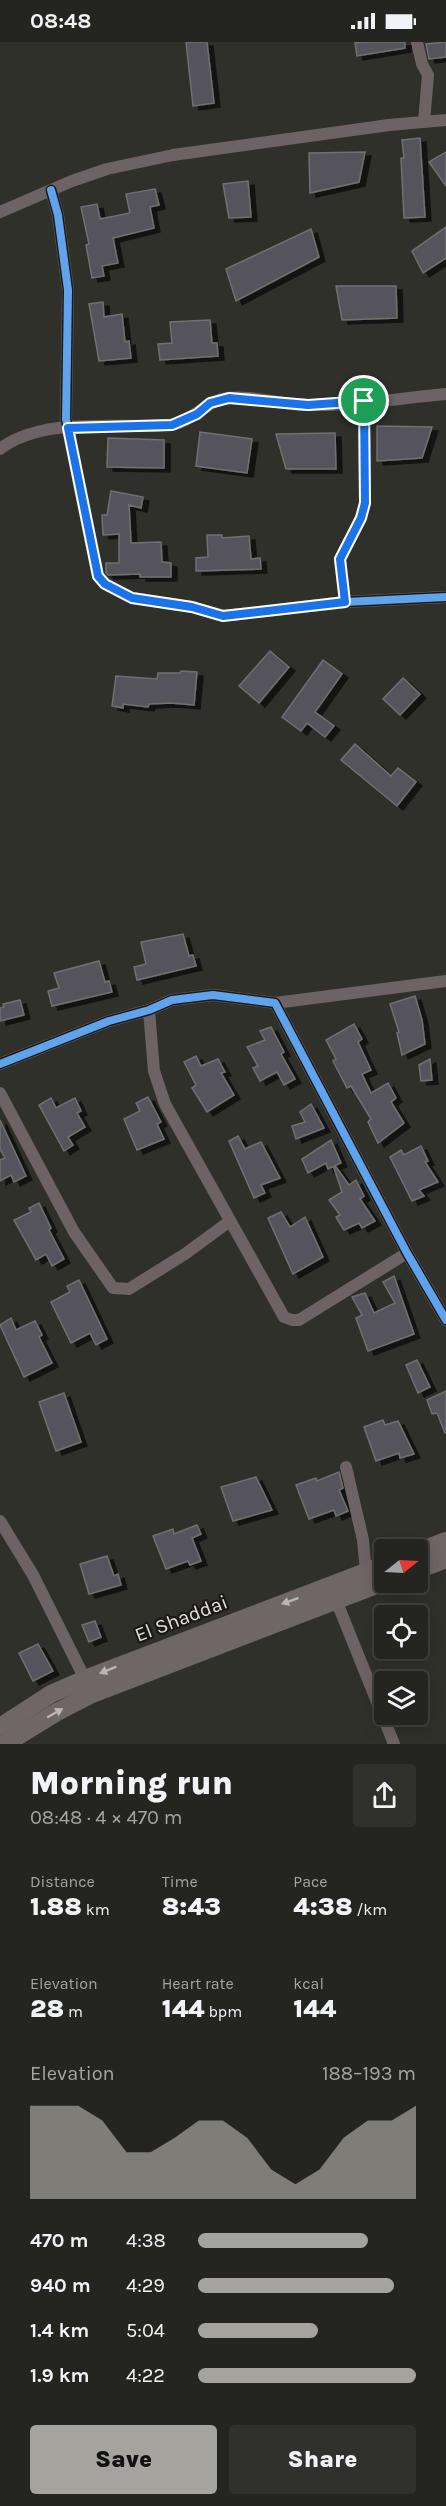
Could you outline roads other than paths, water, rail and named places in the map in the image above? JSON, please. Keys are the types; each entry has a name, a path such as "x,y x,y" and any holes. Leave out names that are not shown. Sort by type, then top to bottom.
{"street":[{"path":"417,42 422,64 428,75 424,122"},
{"path":"0,212 107,169 174,155 446,120"},
{"path":"51,190 58,215 68,290 66,419 98,576 105,584 132,598 192,607 223,616 345,602 446,597"},
{"path":"0,449 11,441 39,430 172,425 197,414 210,403 229,398 308,405 446,394"},
{"path":"345,602 340,559 361,518 365,503 364,401"},
{"path":"0,1064 120,1016 149,1010 172,1000 203,996 274,1003 446,981"},
{"path":"274,1003 407,1254 446,1320"},
{"path":"149,1010 154,1071 165,1104 284,1317 299,1320 407,1254"},
{"path":"0,1093 74,1232 113,1288 129,1289 185,1254 230,1221"},
{"path":"346,1467 363,1540 366,1572"},
{"path":"0,1521 33,1575 89,1687"},
{"path":"428,1548 446,1541"},
{"path":"428,1566 446,1559"},
{"path":"334,1593 374,1569"},
{"path":"0,1727 51,1694 89,1687 334,1593 374,1584"},
{"path":"334,1593 394,1744"},
{"path":"5,1744 57,1712 89,1687"}]}
